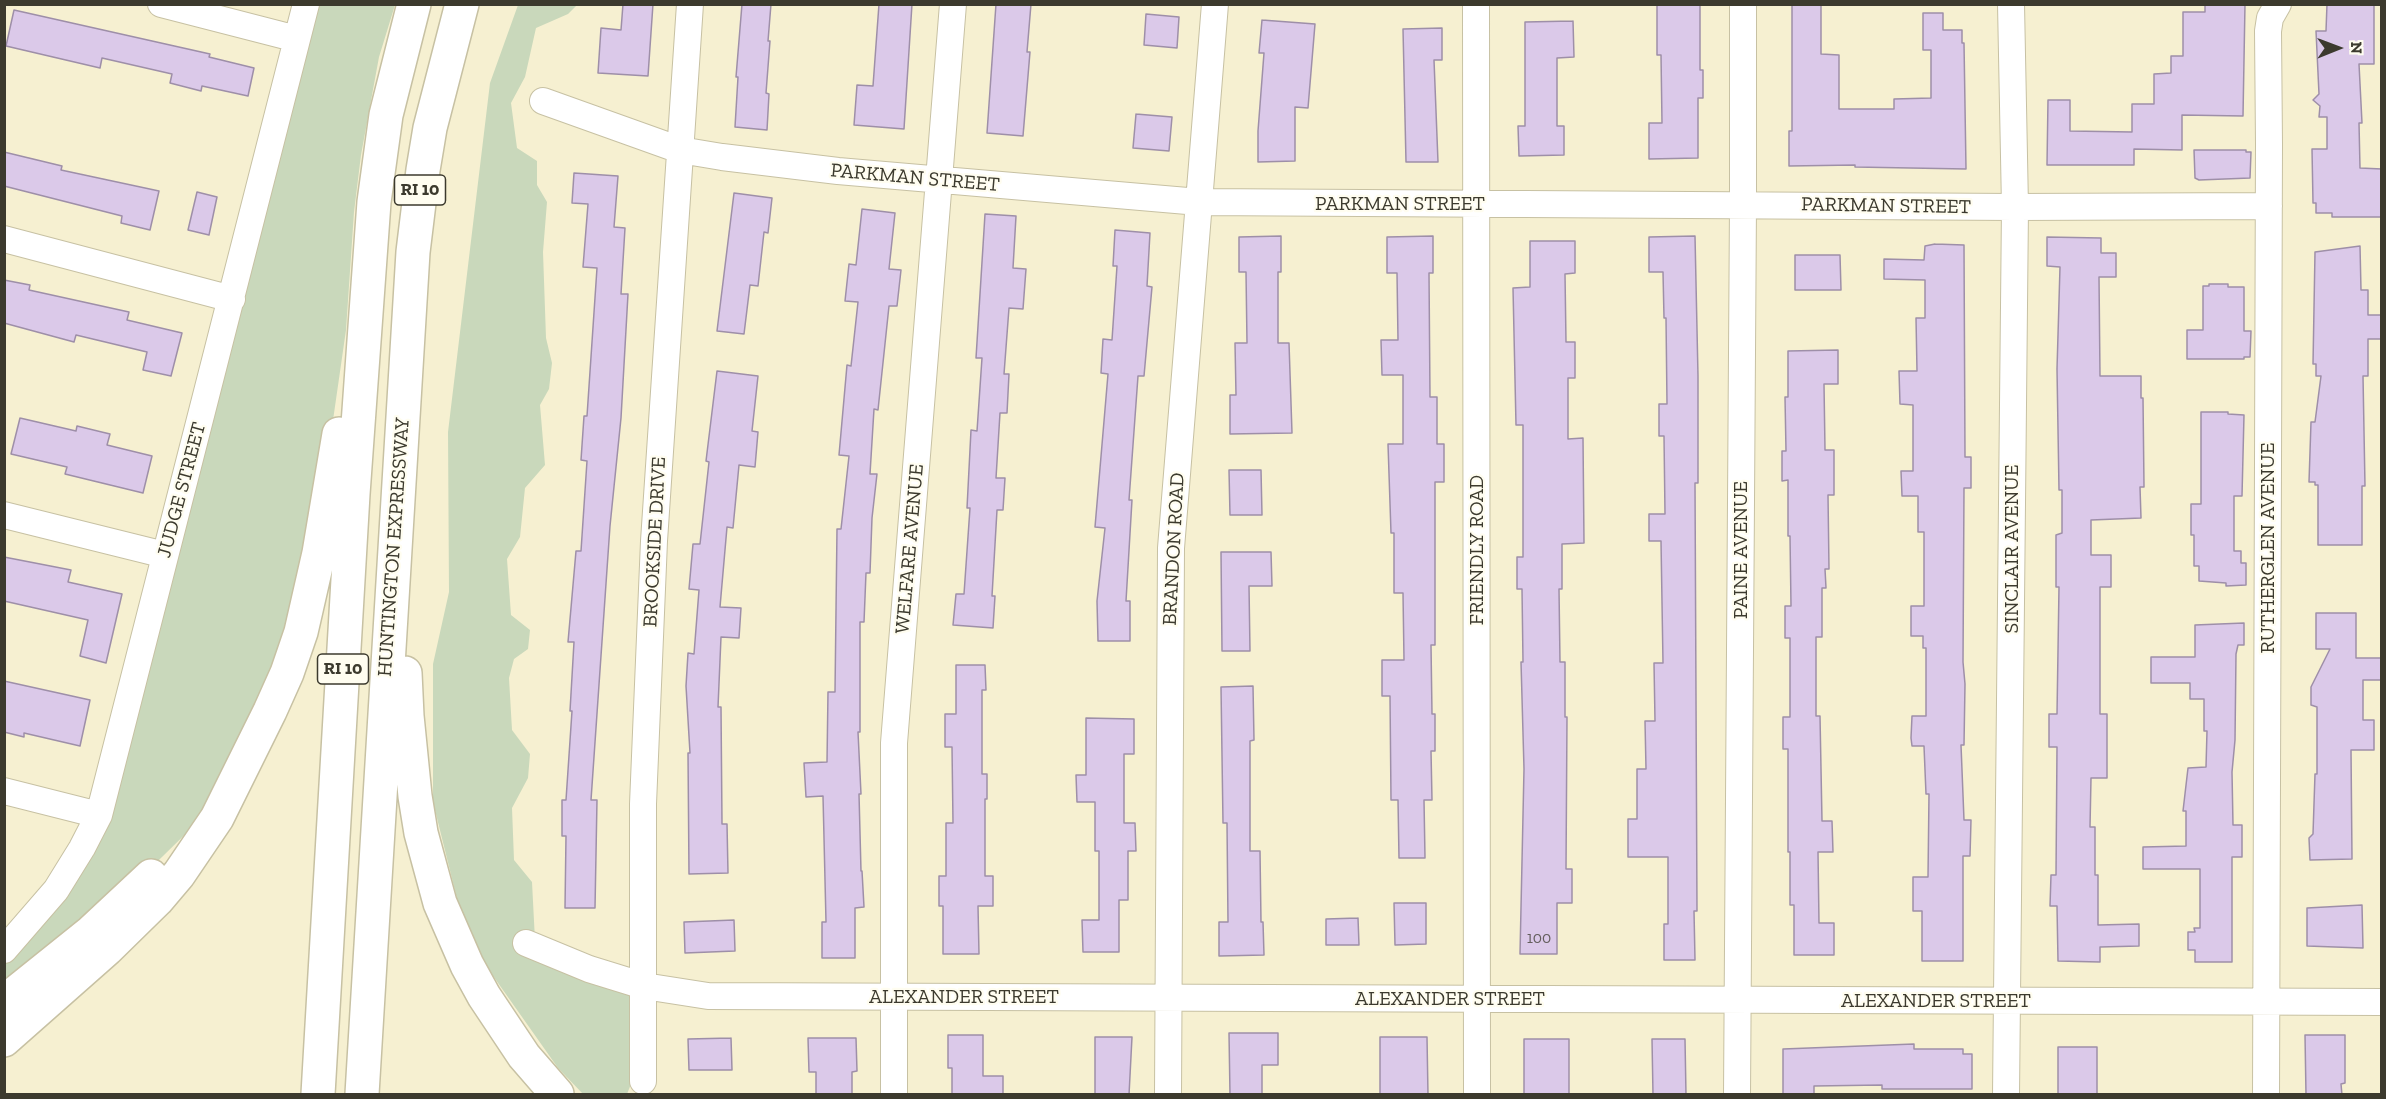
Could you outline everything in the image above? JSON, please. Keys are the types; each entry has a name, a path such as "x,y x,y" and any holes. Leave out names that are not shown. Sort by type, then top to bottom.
{"highway":[{"name":"RI 10","path":"318,1095 370,244 386,115 414,4"},
{"name":"HUNTINGTON EXPRESSWAY","path":"362,1095 413,252 423,170 440,87 462,4"},
{"path":"4,1040 107,949 164,891 198,847 217,818 287,673 301,633 311,592 370,244"},
{"path":"404,380 405,672 410,758 430,868 453,934 484,996 524,1056 557,1095"},
{"path":"4,1002 63,956 142,885 191,830 250,750"},
{"path":"524,1056 567,1095"}],"street":[{"path":"160,4 297,39"},
{"name":"JUDGE STREET","path":"4,950 56,890 99,815 306,4"},
{"name":"BROOKSIDE DRIVE","path":"643,1081 643,804 654,541 690,4"},
{"name":"WELFARE AVENUE","path":"894,1095 894,743 953,4"},
{"name":"BRANDON ROAD","path":"1168,1095 1171,548 1215,4"},
{"name":"FRIENDLY ROAD","path":"1476,4 1477,1095"},
{"name":"PAINE AVENUE","path":"1737,1095 1743,4"},
{"name":"SINCLAIR AVENUE","path":"2006,1095 2015,207 2010,4"},
{"name":"RUTHERGLEN AVENUE","path":"2266,1095 2268,31 2270,18 2278,4"},
{"name":"PARKMAN STREET","path":"543,101 680,150 722,157 940,180 1199,202 2015,207 2269,206"},
{"path":"4,239 232,299"},
{"path":"4,515 165,555"},
{"path":"4,790 99,815"},
{"name":"ALEXANDER STREET","path":"526,943 589,969 644,987 708,996 2382,1002"}],"green space":[{"path":"308,5 395,5 379,57 361,155 354,212 346,330 313,559 300,622 213,807 63,954 5,1000 5,953 72,870"},
{"path":"518,5 577,5 568,14 536,28 525,77 511,103 517,148 537,161 537,185 547,202 543,252 546,338 552,363 549,389 540,405 545,465 525,488 520,537 507,559 511,615 530,630 528,649 514,659 509,678 512,730 530,754 528,778 512,808 514,860 532,882 536,960 584,981 636,990 635,1074 627,1094 583,1094 558,1068 467,939 433,802 433,664 449,592 448,432 490,83"}],"building":[{"path":"623,4 653,4 648,76 598,73 601,28 621,30"},
{"path":"742,4 771,4 766,93 769,94 767,130 735,127 738,77 736,77"},
{"path":"879,4 912,4 904,129 854,125 857,85 873,86"},
{"path":"996,4 1031,4 1027,52 1030,52 1023,136 987,133"},
{"path":"1657,4 1700,4 1700,70 1703,70 1703,98 1698,98 1698,158 1649,159 1649,123 1662,123 1661,55 1657,55"},
{"path":"1792,4 1821,4 1821,54 1839,55 1839,109 1894,109 1894,99 1931,98 1931,50 1923,50 1923,13 1943,13 1943,30 1962,30 1966,169 1855,167 1855,165 1789,166 1789,131 1792,131"},
{"path":"2205,4 2245,4 2243,116 2182,115 2182,150 2134,149 2134,165 2047,165 2048,100 2070,100 2070,131 2132,132 2132,104 2154,104 2154,74 2171,73 2171,56 2183,56 2183,12 2205,12"},
{"path":"2327,4 2374,4 2374,64 2359,64 2362,123 2359,123 2360,168 2382,169 2382,217 2332,217 2332,213 2316,213 2316,203 2313,203 2312,149 2327,149 2327,117 2319,117 2320,106 2313,100 2319,94 2316,31 2326,31"},
{"path":"14,10 210,54 209,57 254,68 248,96 202,86 201,91 170,83 172,74 102,58 100,68 6,46"},
{"path":"1146,14 1179,17 1177,48 1144,45"},
{"path":"1262,20 1315,24 1308,108 1295,107 1295,161 1258,162 1264,53 1259,53"},
{"path":"1573,21 1574,57 1557,58 1557,126 1564,126 1564,155 1519,156 1518,126 1525,126 1525,22"},
{"path":"1442,28 1442,60 1434,60 1438,162 1406,162 1403,29"},
{"path":"1136,114 1172,117 1169,151 1133,148"},
{"path":"2194,150 2246,150 2246,152 2251,152 2250,178 2199,180 2195,178"},
{"path":"4,152 62,166 61,170 159,191 150,230 121,223 122,216 4,186"},
{"path":"574,173 618,176 614,227 625,228 621,294 628,294 621,418 610,526 591,800 597,800 595,908 565,908 566,836 562,836 562,800 566,800 572,711 570,711 574,642 568,642 576,551 581,551 587,461 581,460 584,416 587,416 597,268 583,267 588,204 572,203"},
{"path":"197,192 217,197 209,235 188,230"},
{"path":"734,193 772,198 768,233 764,232 758,286 750,285 744,334 717,331"},
{"path":"862,209 895,213 889,269 901,270 897,306 889,306 878,410 874,409 870,474 877,474 872,518 870,573 866,573 864,622 860,622 860,732 858,732 864,907 855,908 855,958 822,958 822,922 826,922 823,796 806,797 804,763 827,762 828,692 835,692 837,529 841,529 849,456 839,455 847,365 851,366 858,302 845,301 849,264 856,265"},
{"path":"985,214 1016,216 1013,268 1026,269 1023,309 1009,308 1004,374 1009,374 1007,413 1000,413 996,478 1005,478 1003,510 997,510 992,596 995,596 993,628 953,625 956,594 964,594 970,508 967,508 971,430 977,431 982,358 976,358"},
{"path":"1115,230 1150,233 1147,286 1152,287 1144,376 1138,376 1129,500 1132,500 1126,601 1130,601 1130,641 1098,641 1097,601 1105,528 1095,527 1108,374 1101,373 1103,339 1112,340 1117,266 1113,266"},
{"path":"1281,236 1281,272 1278,272 1278,343 1289,343 1292,433 1230,434 1230,395 1236,395 1235,343 1247,343 1246,272 1239,272 1239,237"},
{"path":"1433,236 1433,273 1429,273 1430,397 1437,397 1437,444 1444,444 1444,482 1435,482 1435,645 1431,645 1435,751 1431,751 1432,800 1424,800 1425,858 1399,858 1398,800 1391,800 1390,696 1382,696 1382,660 1404,660 1403,593 1394,593 1394,533 1391,533 1388,444 1403,444 1403,375 1382,375 1381,340 1398,340 1397,273 1387,273 1387,237"},
{"path":"1695,236 1698,483 1695,483 1697,911 1694,911 1695,960 1664,960 1664,924 1668,924 1668,857 1628,857 1628,819 1637,819 1637,769 1646,769 1645,721 1655,721 1654,663 1663,663 1661,541 1649,541 1649,514 1665,514 1664,436 1659,436 1659,404 1667,404 1666,318 1664,318 1663,272 1649,272 1649,237"},
{"path":"2047,237 2101,238 2101,253 2116,253 2116,277 2099,277 2100,376 2141,376 2141,398 2143,398 2144,487 2140,487 2141,518 2091,520 2091,555 2111,555 2111,587 2100,587 2100,714 2107,714 2107,778 2091,778 2090,827 2095,827 2098,925 2139,924 2139,946 2100,947 2100,962 2058,961 2057,906 2050,906 2051,875 2056,875 2057,747 2049,747 2049,714 2057,714 2059,587 2056,587 2056,535 2062,533 2062,490 2059,490 2057,369 2060,267 2047,266"},
{"path":"1530,241 1575,241 1575,273 1565,274 1566,342 1575,342 1575,378 1568,378 1568,439 1583,438 1584,543 1562,544 1562,589 1559,589 1560,662 1565,662 1565,717 1567,717 1566,869 1572,869 1572,903 1557,903 1557,954 1520,954 1524,769 1521,662 1523,662 1522,589 1517,589 1517,557 1523,557 1523,425 1516,425 1513,288 1530,287"},
{"path":"1964,245 1965,457 1971,457 1971,488 1964,488 1963,662 1965,684 1964,745 1961,745 1964,820 1971,820 1970,856 1963,856 1963,961 1922,961 1922,911 1913,911 1913,877 1928,877 1929,794 1926,794 1924,746 1912,746 1911,738 1912,716 1926,716 1926,648 1923,648 1923,636 1911,636 1911,606 1924,606 1924,532 1918,532 1918,496 1902,496 1901,471 1913,471 1913,405 1900,404 1899,371 1917,371 1916,318 1925,318 1925,280 1884,279 1884,259 1924,260 1925,246"},
{"path":"2360,246 2361,290 2368,290 2368,315 2382,315 2382,339 2368,339 2368,376 2363,376 2365,486 2362,486 2362,545 2318,545 2318,485 2315,485 2315,482 2309,482 2311,422 2315,422 2321,376 2316,376 2316,364 2313,364 2315,252"},
{"path":"1795,255 1840,255 1841,290 1795,290"},
{"path":"4,280 30,285 29,290 129,312 127,320 182,333 171,376 143,370 147,352 76,335 74,342 4,323"},
{"path":"2209,284 2244,287 2244,331 2251,331 2250,357 2244,357 2244,359 2187,359 2187,330 2203,330 2203,286 2209,286"},
{"path":"1838,350 1838,384 1824,384 1825,450 1834,450 1834,495 1828,495 1829,569 1825,569 1826,588 1822,588 1822,637 1816,637 1816,716 1820,716 1822,821 1832,821 1833,852 1818,852 1819,923 1834,923 1834,955 1794,955 1794,905 1790,905 1790,852 1788,852 1788,749 1783,749 1783,717 1790,717 1790,638 1785,638 1785,606 1791,606 1790,536 1788,536 1788,480 1782,481 1782,451 1786,451 1785,397 1788,397 1788,351"},
{"path":"717,371 758,376 752,431 758,432 755,467 739,465 733,528 727,527 720,607 741,608 739,638 721,637 718,707 721,707 722,824 727,824 728,873 689,874 688,753 690,753 686,686 688,653 694,654 699,590 689,589 693,544 700,544 709,462 706,461"},
{"path":"2201,412 2228,412 2228,414 2244,415 2242,496 2234,496 2234,551 2241,551 2241,563 2246,563 2246,585 2226,586 2226,583 2199,581 2199,566 2194,566 2191,504 2201,504"},
{"path":"20,418 76,431 77,426 110,434 107,445 152,456 143,493 65,474 67,467 11,454"},
{"path":"1229,470 1261,470 1262,515 1230,515"},
{"path":"1221,552 1271,552 1272,586 1249,586 1250,651 1222,651"},
{"path":"4,557 71,570 68,582 122,594 106,663 80,656 88,620 4,601"},
{"path":"2316,613 2356,613 2356,658 2382,658 2382,680 2363,680 2363,720 2374,720 2374,750 2351,750 2352,859 2310,860 2309,838 2313,834 2315,774 2317,774 2317,707 2311,705 2311,687 2330,649 2316,649"},
{"path":"2244,623 2244,645 2238,645 2236,654 2235,740 2232,772 2233,825 2242,825 2242,857 2232,857 2232,962 2195,962 2195,950 2188,950 2188,932 2195,932 2194,928 2200,928 2200,869 2143,869 2143,847 2186,846 2186,811 2183,811 2188,768 2206,767 2207,731 2204,731 2204,699 2190,699 2190,683 2151,683 2151,657 2195,657 2195,625"},
{"path":"956,665 985,665 986,690 982,690 982,774 987,774 985,876 993,876 993,906 978,906 979,954 943,954 943,906 939,906 939,876 946,876 946,823 953,823 952,747 945,747 945,714 956,714"},
{"path":"4,681 90,700 80,746 24,733 24,737 4,732"},
{"path":"1253,686 1254,740 1250,741 1250,851 1260,851 1264,955 1219,956 1219,922 1228,922 1227,823 1223,823 1221,687"},
{"path":"1086,718 1134,719 1134,754 1124,754 1124,823 1135,823 1136,851 1128,851 1128,900 1119,900 1119,952 1083,952 1082,920 1099,920 1099,851 1095,851 1095,802 1077,802 1076,775 1086,775"},
{"path":"1394,903 1426,903 1426,944 1395,945"},
{"path":"2362,905 2363,948 2307,946 2307,908"},
{"path":"1358,918 1359,945 1326,945 1326,919"},
{"path":"734,920 735,951 685,953 684,922"},
{"path":"1229,1033 1278,1033 1278,1065 1262,1065 1262,1095 1230,1095"},
{"path":"948,1035 983,1035 983,1076 1003,1076 1003,1095 952,1095 952,1068 948,1068"},
{"path":"2305,1035 2345,1035 2345,1083 2341,1084 2342,1095 2306,1095"},
{"path":"1095,1037 1132,1037 1129,1095 1095,1095"},
{"path":"1380,1037 1427,1037 1428,1095 1380,1095"},
{"path":"731,1038 732,1070 689,1070 688,1039"},
{"path":"808,1038 856,1038 857,1071 852,1072 852,1095 816,1095 816,1072 809,1072"},
{"path":"1524,1039 1569,1039 1569,1095 1524,1095"},
{"path":"1652,1039 1685,1039 1686,1095 1653,1095"},
{"path":"1914,1044 1914,1049 1963,1049 1963,1054 1972,1054 1972,1089 1882,1089 1882,1085 1814,1086 1814,1095 1783,1095 1783,1049"},
{"path":"2058,1047 2097,1047 2097,1095 2058,1095"}]}
